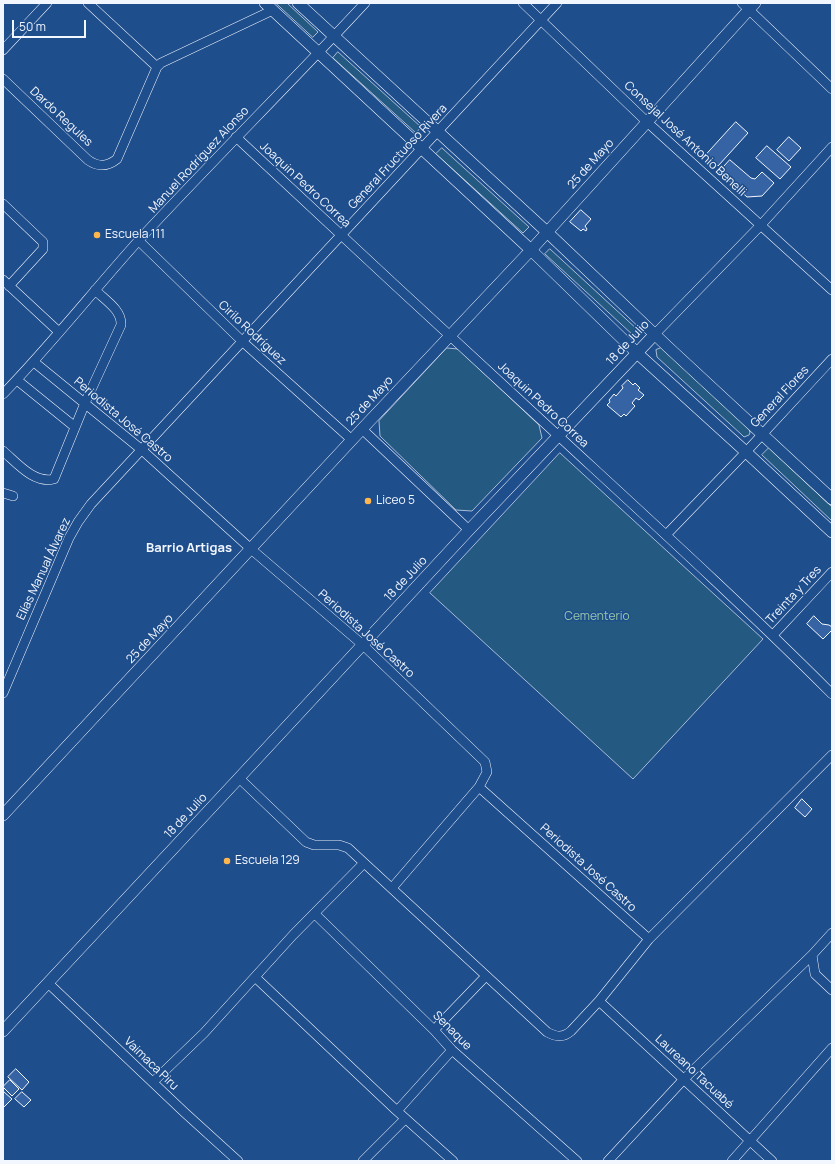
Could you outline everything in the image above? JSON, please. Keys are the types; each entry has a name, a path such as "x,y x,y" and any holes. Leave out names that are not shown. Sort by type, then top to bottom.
{"street":[{"path":"3,50 47,3"},
{"path":"88,3 157,67 161,63 269,7 531,250 637,353 832,532"},
{"path":"298,3 437,133 547,232 655,334 673,353 832,499"},
{"name":"Manuel Rodríguez Alonso","path":"3,394 34,362 139,241 236,137 319,53 365,3"},
{"name":"Consejal José Antonio Benelli","path":"523,3 647,122 832,290"},
{"name":"General Fructuoso Rivera","path":"142,450 556,3"},
{"path":"748,5 832,89"},
{"name":"25 de Mayo","path":"3,815 362,429 531,250 647,122 748,5"},
{"name":"Dardo Regules","path":"3,79 88,160 99,166 111,163 117,159 157,67"},
{"name":"Joaquin Pedro Correa","path":"236,137 341,236 666,535 773,635 832,694"},
{"name":"18 de Julio","path":"4,1028 558,435 760,226 832,147"},
{"path":"3,204 44,244 43,249 6,283 59,332"},
{"name":"Cirilo Rodríguez","path":"139,241 243,342 352,440"},
{"path":"3,451 27,472 46,481 54,479 85,403 121,325 118,312 95,290"},
{"name":"General Flores","path":"666,535 746,452 832,359"},
{"name":"Periodista José Castro","path":"34,362 142,450 251,549 363,645 485,762 487,772 479,787 649,939"},
{"path":"17,380 75,427"},
{"path":"362,429 469,530"},
{"name":"Elías Manual Álvarez","path":"3,693 69,538 78,522 107,486 142,450"},
{"path":"3,493 13,496"},
{"name":"Treinta y Tres","path":"773,635 832,572"},
{"path":"239,778 306,842 314,845 339,845 348,848 547,1032 554,1036 560,1037 567,1035 599,1001 649,939 832,755"},
{"path":"392,888 479,787"},
{"path":"153,1082 204,1033 293,935 364,863"},
{"name":"Senaque","path":"315,914 434,1030 452,1050 576,1161"},
{"path":"608,1161 684,1079 812,955 832,933"},
{"path":"812,955 815,974 832,990"},
{"path":"434,1030 486,976"},
{"path":"255,977 396,1111 454,1161"},
{"name":"Vaimaca Piru","path":"48,982 238,1161"},
{"name":"Laureano Tacuabé","path":"599,1001 772,1161"},
{"path":"732,1161 832,1048"},
{"path":"396,1111 452,1050"},
{"path":"363,1161 405,1119"}],"green space":[{"path":"276,3 287,3 318,32 313,37"},
{"path":"338,52 421,127 416,133 333,58"},
{"path":"442,148 529,227 523,233 436,154"},
{"path":"550,249 639,331 634,336 545,254"},
{"path":"447,348 458,349 539,425 542,438 472,511 456,510 380,436 379,421"},
{"path":"661,348 749,428 749,435 744,437 657,357 656,350"},
{"path":"769,448 832,507 832,521 762,455"},
{"name":"Cementerio","path":"560,453 763,639 633,779 430,593"}],"building":[{"path":"736,122 748,133 718,166 706,155"},
{"path":"789,137 801,148 789,161 777,150"},
{"path":"767,146 791,167 780,179 756,158"},
{"path":"730,160 751,178 755,179 762,172 774,183 762,196 747,197 719,172"},
{"path":"581,210 591,219 585,226 587,229 586,231 583,229 581,231 570,222"},
{"path":"628,380 633,385 635,383 640,388 638,390 644,395 639,400 636,398 632,403 635,406 626,416 624,414 621,417 607,405 614,394 616,396"},
{"path":"814,616 822,624 832,627 832,630 823,639 807,624"},
{"path":"802,799 812,809 805,817 795,808"},
{"path":"16,1069 29,1082 22,1090 8,1077"},
{"path":"10,1080 19,1089 12,1096 3,1087"},
{"path":"3,1091 12,1099 3,1108"},
{"path":"22,1092 31,1100 24,1107 15,1099"}],"place":[{"name":"Escuela 111","path":"97,235"},
{"name":"Liceo 5","path":"368,501"},
{"name":"Escuela 129","path":"227,861"}],"district":[{"name":"Barrio Artigas","path":"189,548"}]}
